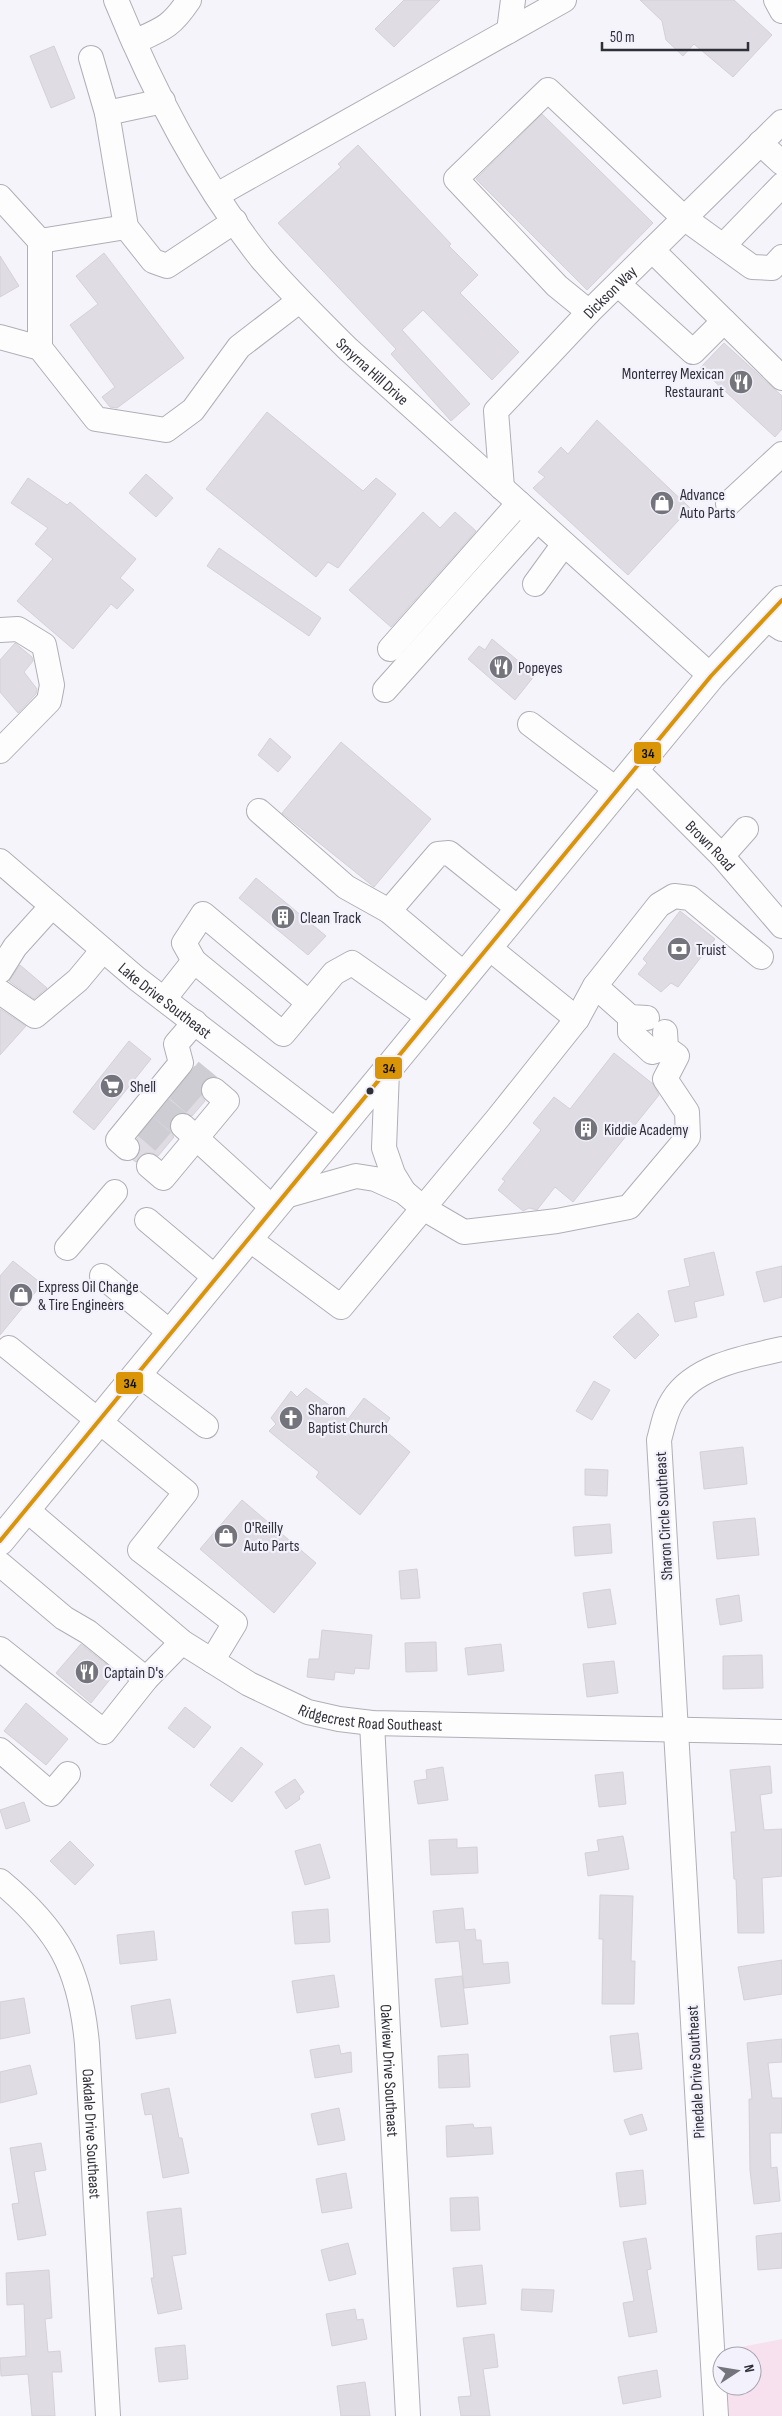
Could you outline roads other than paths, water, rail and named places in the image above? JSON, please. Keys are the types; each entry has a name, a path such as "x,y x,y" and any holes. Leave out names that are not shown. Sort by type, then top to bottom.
{"main road":[{"path":"9,1526 172,1334 711,676 776,616"}],"street":[{"name":"Smyrna Hill Drive","path":"116,0 134,42 185,144 217,195 261,257 299,301 510,496 711,676"},
{"path":"134,42 166,28 175,20 190,0"},
{"path":"509,31 513,0"},
{"path":"217,195 564,0"},
{"path":"776,0 782,11"},
{"path":"91,58 107,113 126,227 153,261 167,266 235,221"},
{"path":"589,312 557,286 456,179 548,90 684,218 752,267 772,268 782,257"},
{"path":"107,113 163,101"},
{"name":"Dickson Way","path":"510,496 496,411 589,312 782,122"},
{"path":"760,143 782,164"},
{"path":"723,246 782,186"},
{"path":"0,197 40,241 40,348"},
{"path":"40,241 126,227"},
{"path":"652,250 782,378"},
{"path":"618,284 693,352 724,321"},
{"path":"0,337 40,348 96,419 166,430 193,410 239,347 299,301"},
{"path":"728,504 777,469"},
{"path":"390,649 510,496"},
{"path":"385,690 537,520"},
{"path":"535,584 564,544"},
{"path":"0,630 18,629 44,645 52,685 49,701 0,751"},
{"path":"530,724 616,790"},
{"name":"Brown Road","path":"634,768 722,856 782,926"},
{"path":"258,811 346,887 389,911 466,975"},
{"path":"722,856 746,829"},
{"path":"389,911 438,854 449,853 519,909"},
{"name":"Lake Drive Southeast","path":"0,861 103,950 337,1132"},
{"path":"250,1239 341,1307 577,1019 595,986 658,905 674,896 690,898 761,957"},
{"path":"0,971 15,947 52,906"},
{"path":"309,1003 203,914 184,943 194,961 284,1034 334,973 352,963 430,1018"},
{"path":"488,947 577,1019"},
{"path":"0,992 35,1016 78,980 103,950"},
{"path":"164,999 194,961"},
{"path":"190,1132 280,1202 356,1176 375,1179 404,1192 423,1208 464,1232 557,1222 630,1207 688,1137 688,1112 665,1079 657,1034 595,986"},
{"path":"127,1148 118,1140 140,1122 179,1076 176,1044 195,1022"},
{"path":"387,1071 384,1148 393,1174 404,1192"},
{"path":"149,1166 163,1178 174,1151 209,1105"},
{"path":"67,1248 115,1192"},
{"path":"147,1220 217,1278"},
{"path":"102,1276 172,1334"},
{"path":"9,1348 186,1492 140,1550 235,1623 212,1661"},
{"name":"Sharon Circle Southeast","path":"676,1728 659,1460 659,1440 665,1417 674,1399 691,1381 708,1371 782,1349"},
{"path":"138,1374 206,1426"},
{"name":"Ridgecrest Road Southeast","path":"9,1526 212,1661 249,1684 308,1712 339,1719 372,1723 676,1728 782,1732"},
{"path":"0,1564 64,1618 88,1632 146,1679"},
{"path":"0,1649 104,1732 146,1679 182,1642"},
{"name":"Oakview Drive Southeast","path":"372,1723 408,2416"},
{"name":"Pinedale Drive Southeast","path":"676,1728 716,2416"},
{"path":"0,1750 51,1794 68,1774"},
{"name":"Oakdale Drive Southeast","path":"0,1881 32,1911 61,1948 74,1974 81,1995 87,2044 108,2416"}],"tunnel":[{"path":"191,1071 214,1090"},
{"path":"176,1088 199,1108"},
{"path":"161,1108 183,1126"},
{"path":"145,1126 167,1145"}],"place":[{"name":"Monterrey Mexican Restaurant","path":"741,382"},
{"name":"Advance Auto Parts","path":"662,503"},
{"name":"Popeyes","path":"501,667"},
{"name":"Clean Track","path":"283,917"},
{"name":"Truist","path":"679,949"},
{"name":"Shell","path":"112,1086"},
{"name":"Kiddie Academy","path":"586,1129"},
{"name":"Express Oil Change & Tire Engineers","path":"21,1295"},
{"name":"Sharon Baptist Church","path":"291,1418"},
{"name":"O'Reilly Auto Parts","path":"226,1536"},
{"name":"Captain D's","path":"87,1672"}]}
